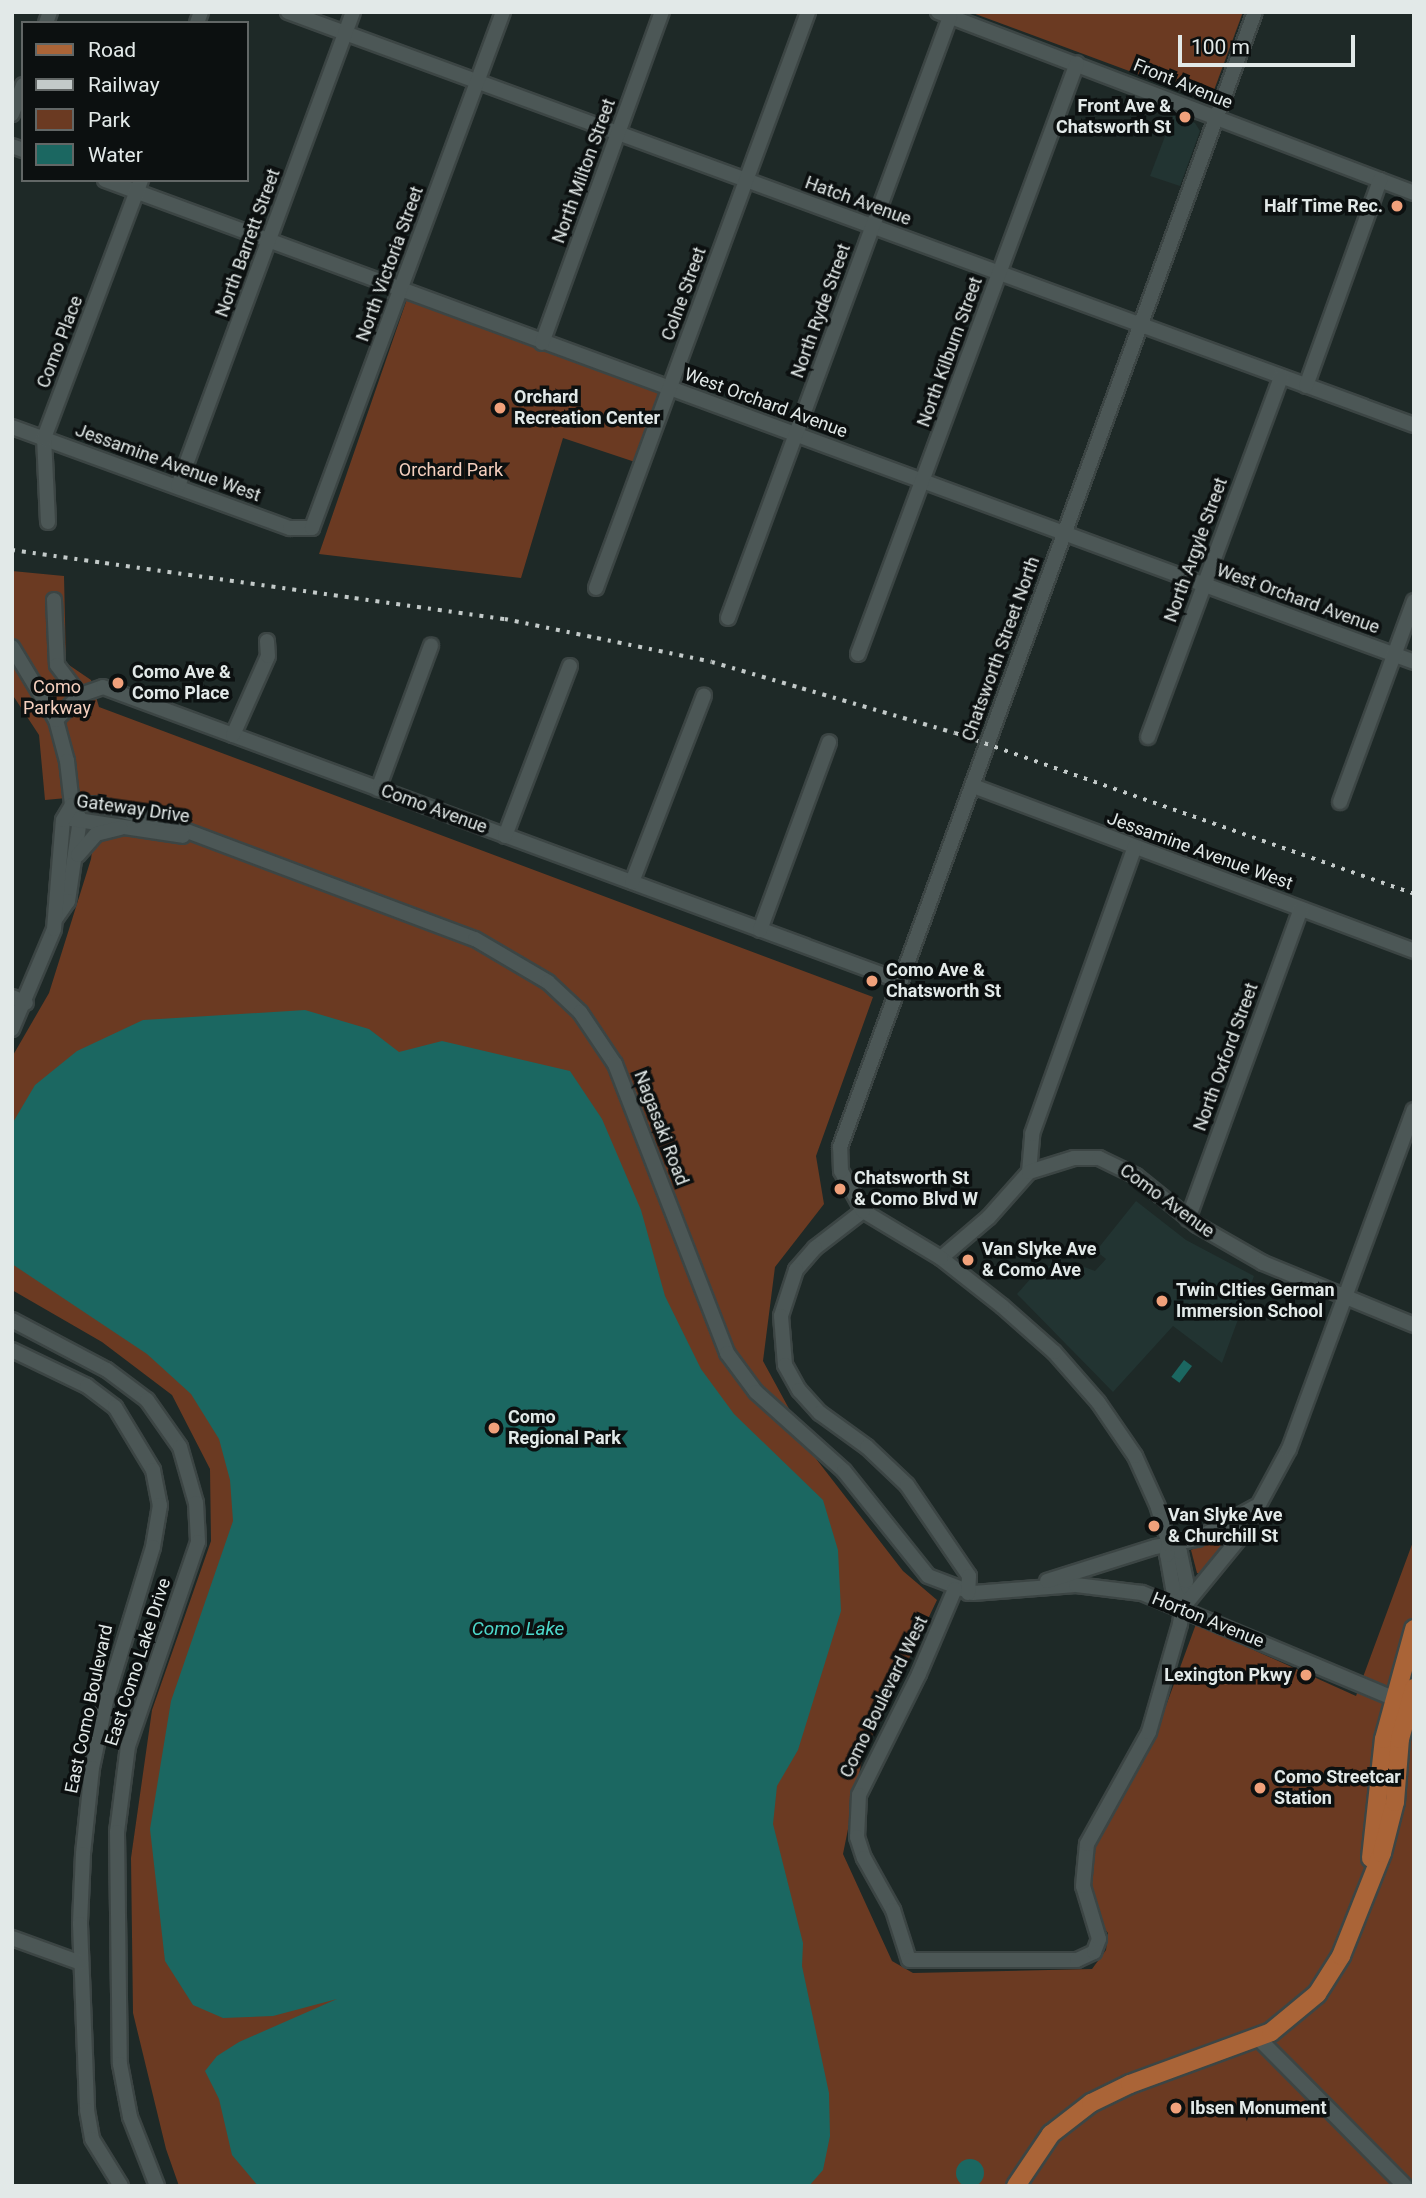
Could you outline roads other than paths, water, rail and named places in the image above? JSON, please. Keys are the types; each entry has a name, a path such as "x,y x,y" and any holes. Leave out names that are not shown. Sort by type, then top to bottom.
{"main road":[{"path":"1016,2186 1051,2134 1091,2103 1130,2084 1272,2032 1317,1994 1345,1945 1370,1876 1382,1853 1395,1802 1414,1629"},
{"path":"1405,1704 1414,1688"}],"street":[{"name":"Hatch Avenue","path":"288,12 1414,425"},
{"name":"North Barrett Street","path":"177,486 353,12"},
{"name":"North Victoria Street","path":"312,528 503,12"},
{"name":"North Milton Street","path":"542,343 662,12"},
{"name":"Colne Street","path":"596,588 808,12"},
{"name":"Chatsworth Street North","path":"863,1211 841,1171 842,1133 973,786 1255,12"},
{"name":"Front Avenue","path":"944,15 1077,63 1414,193"},
{"name":"North Ryde Street","path":"728,618 872,227 944,15"},
{"name":"North Kilburn Street","path":"858,654 924,482 1077,63"},
{"path":"12,114 21,90"},
{"path":"1306,386 1380,180"},
{"name":"West Orchard Avenue","path":"116,182 139,186 269,241 542,343 1414,662"},
{"name":"Como Place","path":"48,522 44,438 139,186"},
{"name":"North Argyle Street","path":"1147,737 1281,377"},
{"name":"Jessamine Avenue West","path":"12,426 290,528 312,528"},
{"path":"54,600 57,664 80,695 56,720"},
{"path":"1340,802 1414,601"},
{"path":"233,735 268,656 267,642"},
{"path":"377,789 431,646"},
{"path":"12,647 56,720 67,761 72,805 80,819 68,901 56,918 19,1000 12,1029"},
{"path":"505,836 570,666"},
{"name":"Como Avenue","path":"80,695 103,687 900,981"},
{"path":"632,882 704,695"},
{"path":"760,930 829,742"},
{"name":"Jessamine Avenue West","path":"973,786 1414,951"},
{"path":"56,918 53,894 63,820 72,805"},
{"name":"Gateway Drive","path":"72,805 118,809 196,838"},
{"name":"Gateway Drive","path":"63,820 80,819 196,838"},
{"path":"76,860 96,834 130,827"},
{"name":"Nagasaki Road","path":"196,838 494,948 540,976 580,1012 605,1045 624,1083 727,1353 756,1392 844,1471 919,1568 961,1591"},
{"path":"941,1258 989,1217 1029,1172 1032,1134 1135,847"},
{"name":"North Oxford Street","path":"1188,1219 1301,909"},
{"path":"1183,1607 1243,1534 1255,1507 1289,1449 1414,1110"},
{"name":"Como Avenue","path":"1029,1172 1074,1158 1099,1158 1136,1176 1188,1219 1263,1263 1345,1299 1414,1325"},
{"path":"961,1591 969,1576 907,1485 867,1447 820,1413 799,1390 785,1365 781,1316 796,1270 816,1248 863,1211 941,1258 1054,1352 1098,1402 1145,1477 1170,1544 1180,1552 1186,1581 1183,1607"},
{"name":"East Como Lake Drive","path":"12,1320 137,1391 170,1429 194,1490 198,1542 128,1746 117,1832 120,2064 130,2118 156,2186"},
{"name":"East Como Boulevard","path":"12,1350 87,1385 115,1406 136,1434 153,1470 160,1505 92,1768 83,1854 81,1963 92,2139 121,2186"},
{"path":"1027,1589 1079,1569 1197,1539 1255,1507"},
{"name":"Horton Avenue","path":"961,1591 1102,1586 1183,1607 1405,1704"},
{"name":"Como Boulevard West","path":"961,1591 863,1783 857,1819 863,1858 893,1910 909,1960 1066,1961 1094,1952 1099,1931 1083,1886 1087,1844 1156,1715 1183,1607"},
{"path":"12,1938 81,1963"},
{"path":"1258,2038 1395,2181 1405,2186"}],"water":[{"name":"Como Lake","path":"305,1010 369,1029 399,1052 442,1041 570,1071 602,1119 641,1210 665,1296 701,1369 734,1414 823,1500 838,1550 841,1611 798,1750 777,1786 773,1824 803,1943 802,1966 829,2093 830,2136 823,2170 809,2186 258,2186 232,2155 219,2099 205,2071 217,2056 239,2042 337,1999 273,2016 223,2018 193,2005 165,1961 150,1829 171,1701 233,1521 230,1480 219,1439 191,1394 147,1354 12,1264 12,1124 35,1085 77,1051 143,1020"},
{"path":"1184,1360 1192,1366 1179,1383 1171,1377"},
{"path":"970,2159 980,2163 984,2173 980,2183 970,2187 960,2183 956,2173 960,2163"}],"railway":[{"path":"12,550 505,619 712,662 955,733 1414,894"}],"place":[{"name":"Front Ave & Chatsworth St","path":"1185,117"},
{"name":"Half Time Rec.","path":"1397,206"},
{"name":"Orchard Recreation Center","path":"500,408"},
{"name":"Como Ave & Como Place","path":"118,683"},
{"name":"Como Ave & Chatsworth St","path":"872,981"},
{"name":"Chatsworth St & Como Blvd W","path":"840,1189"},
{"name":"Van Slyke Ave & Como Ave","path":"968,1260"},
{"name":"Twin CIties German Immersion School","path":"1162,1301"},
{"name":"Como Regional Park","path":"494,1428"},
{"name":"Van Slyke Ave & Churchill St","path":"1154,1526"},
{"name":"Lexington Pkwy","path":"1306,1675"},
{"name":"Como Streetcar Station","path":"1260,1788"},
{"name":"Ibsen Monument","path":"1176,2108"}],"park label":[{"name":"Orchard Park","path":"451,470"},
{"name":"Como Parkway","path":"57,698"}]}
